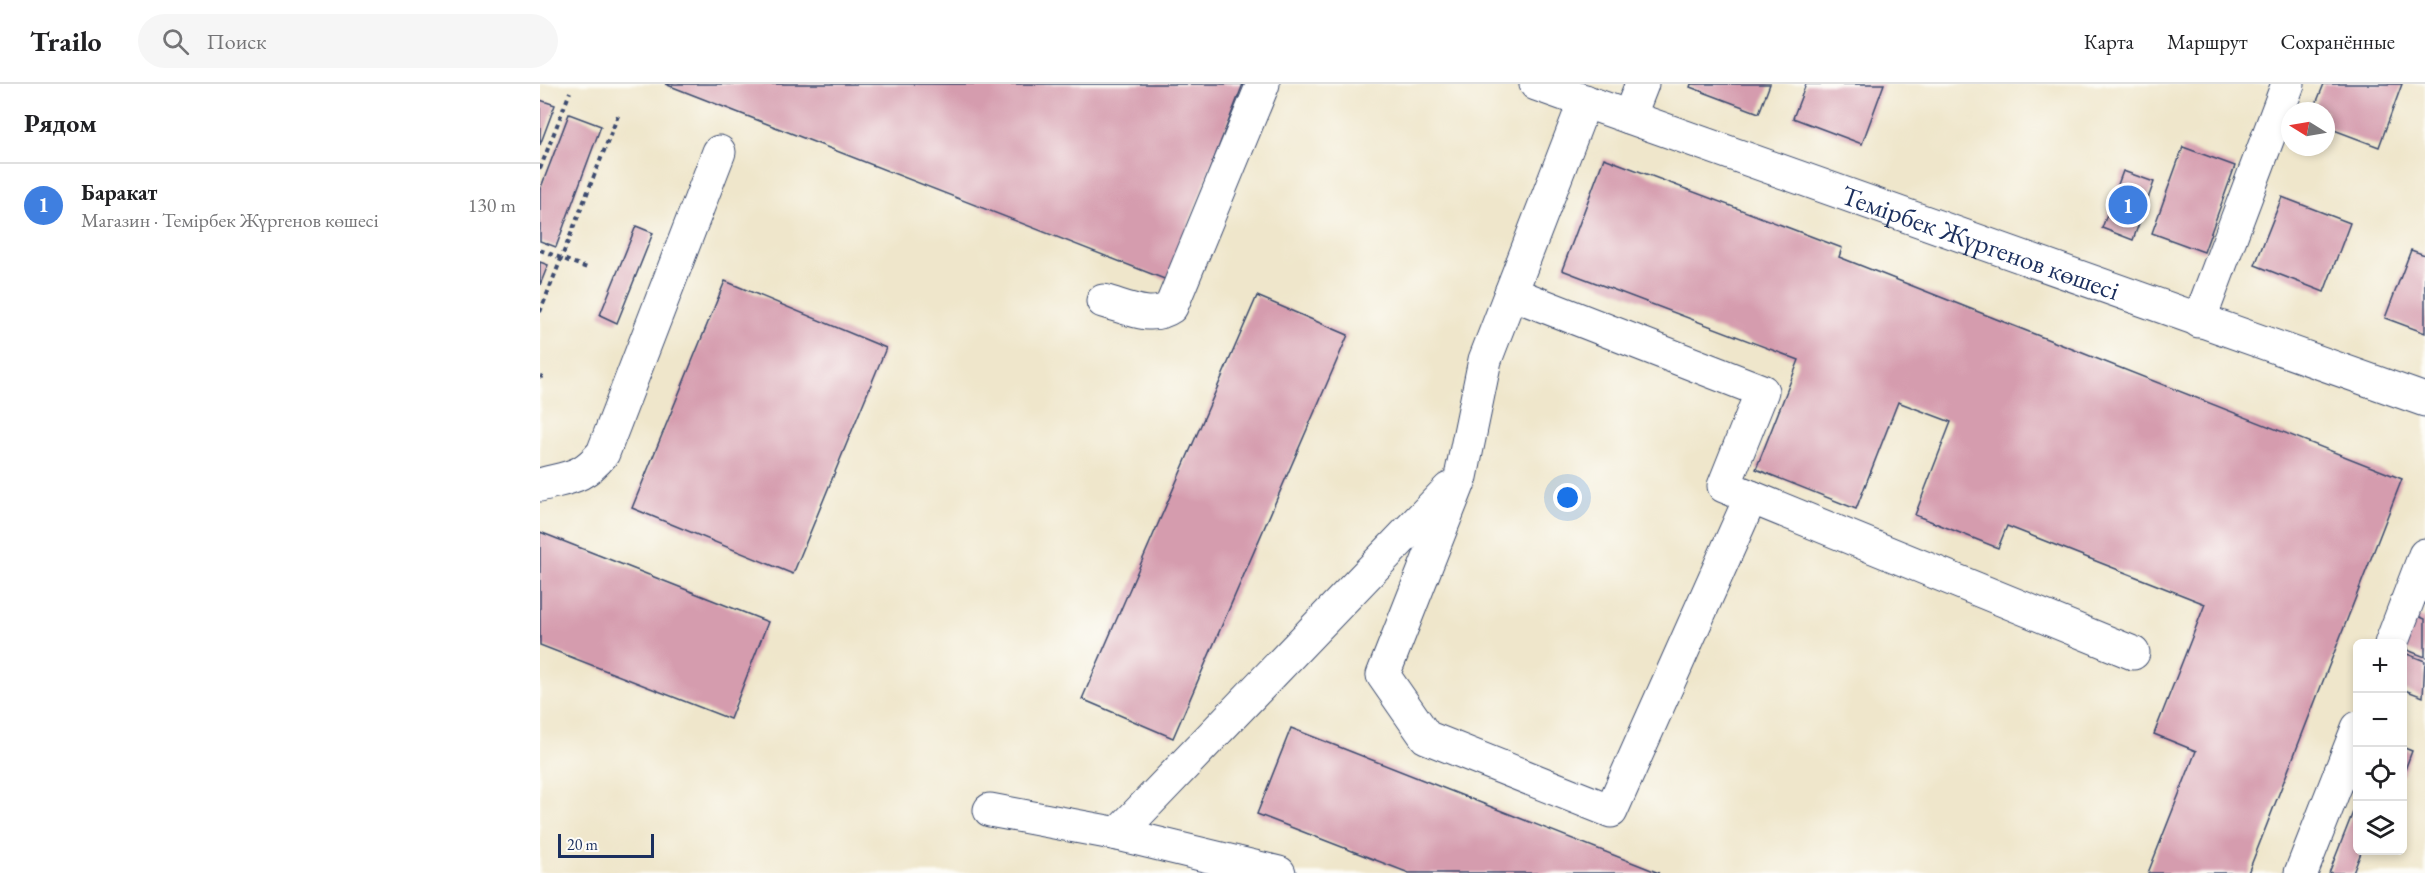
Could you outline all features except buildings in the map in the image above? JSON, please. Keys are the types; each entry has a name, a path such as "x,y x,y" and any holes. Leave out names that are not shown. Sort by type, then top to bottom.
{"street":[{"path":"1103,301 1160,315 1171,307 1263,84"},
{"name":"Темірбек Жүргенов көшесі","path":"1536,84 2425,400"},
{"path":"1629,117 1642,84"},
{"path":"2199,321 2288,84"},
{"path":"1585,101 1485,360 1461,477 1383,675 1426,737 1611,811 1750,497"},
{"path":"540,485 580,475 591,468 603,453 719,152"},
{"path":"1511,293 1762,391 1724,486 2133,653"},
{"path":"1118,834 1461,477"},
{"path":"2393,639 2425,555"},
{"path":"2301,873 2353,741"},
{"path":"990,810 1118,834 1279,873"}],"path":[{"path":"540,169 570,92"},
{"path":"540,312 619,113"},
{"path":"540,249 587,268"}],"place":[{"name":"Баракат","path":"2128,205"}]}
